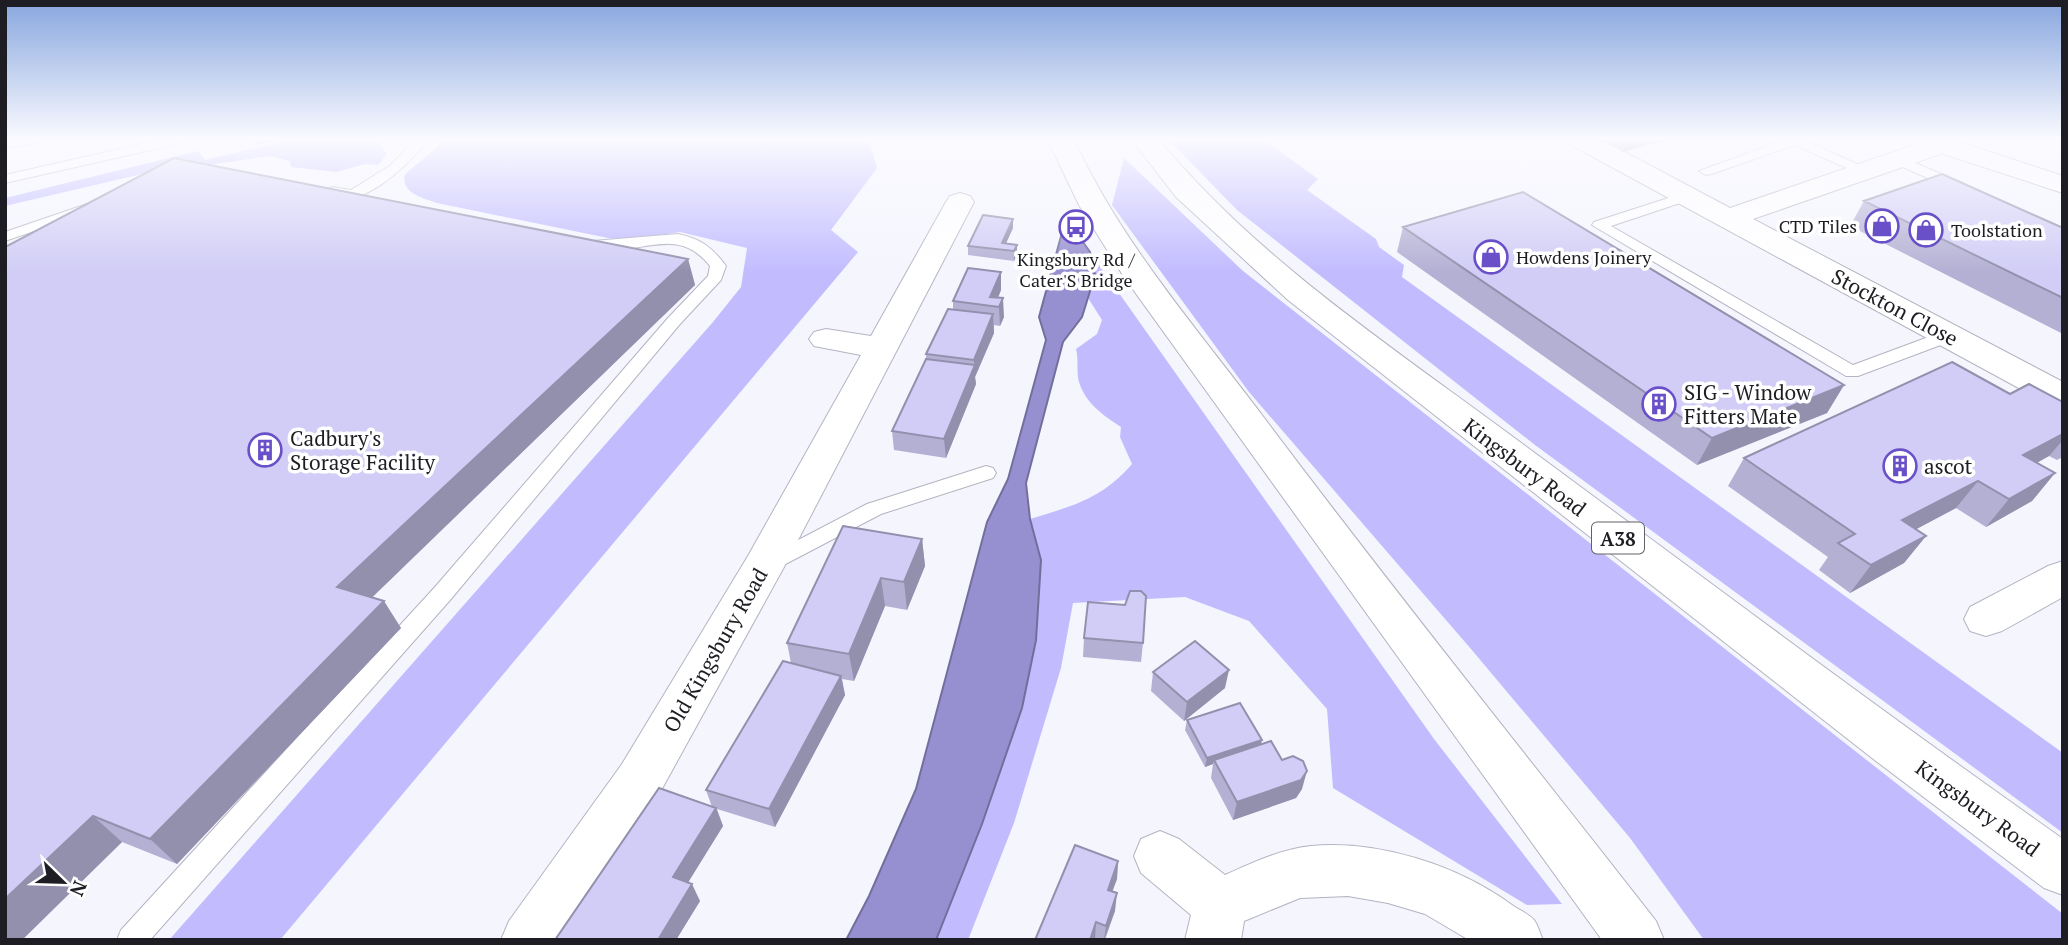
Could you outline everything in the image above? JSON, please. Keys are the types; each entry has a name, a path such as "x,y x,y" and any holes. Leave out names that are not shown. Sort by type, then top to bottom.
{"main road":[{"path":"1081,184 1158,299 1292,483 1636,940"},
{"name":"A38","path":"1175,184 1186,191"},
{"name":"Kingsbury Road","path":"1180,184 1262,262 1392,366 1878,735 2063,870"},
{"name":"Stockton Close","path":"1665,184 2063,397"},
{"path":"1728,218 1827,184"},
{"name":"Old Kingsbury Road","path":"529,940 640,780 763,567 960,202"},
{"path":"826,340 882,348"},
{"path":"1986,619 2063,577"},
{"path":"1160,856 1216,922 1252,889 1309,871 1366,874 1402,880 1462,904 1515,940"}],"lane":[{"path":"353,195 370,184"},
{"path":"1952,184 1967,191"},
{"path":"316,188 379,200"},
{"path":"1687,196 1599,225 1852,372 1948,336"},
{"path":"5,237 105,201"},
{"path":"131,940 443,593 674,321 715,277 718,267 705,249 679,238 614,248 575,240"},
{"path":"763,567 874,509 986,473"}],"shaded area":[{"path":"62,184 99,184 5,206 5,198"},
{"path":"865,184 831,230 858,252 280,940 169,940 741,287 747,248 680,232 627,240 613,239 437,203 419,197 406,186"},
{"path":"1117,184 1151,184 1243,271 2063,914 2063,940 1704,940 1630,838 1249,392 1112,205"},
{"path":"1212,184 1313,184 1307,190 1376,239 1379,247 1404,265 1402,277 2063,753 2063,833 1535,445 1237,210"},
{"path":"1068,221 1090,252 1095,275 1082,317 1063,342 1026,483 1030,519 1041,560 1036,640 1022,708 982,824 936,940 846,940 869,896 916,789 987,522 1008,479 1046,340 1039,317 1063,229"},
{"path":"1090,252 1434,739 1562,904 1527,905 1333,788 1327,709 1249,621 1185,597 1073,603 1061,668 1014,823 968,940 936,940 982,824 1022,708 1036,640 1041,560 1030,519 1086,500 1109,486 1132,464 1120,437 1121,427 1091,403 1078,378 1076,349 1097,334 1102,320 1088,298 1095,275"}],"building":[{"name":"Cadbury's Storage Facility","path":"124,184 307,184 688,259 337,587 384,601 150,839 93,816 5,899 5,247"},
{"path":"1913,184 1965,184 2063,228 2063,298 1864,201"},
{"path":"1523,192 1844,385 1712,438 1403,227"},
{"path":"983,215 1013,219 1002,243 1017,245 1014,251 968,246"},
{"path":"968,268 1001,272 990,297 1003,298 999,307 953,301"},
{"path":"948,309 993,314 974,360 926,354"},
{"path":"926,359 975,365 944,439 892,431"},
{"path":"1952,362 2010,394 2029,384 2063,402 2063,434 2023,455 2055,473 2009,499 1978,481 1902,520 1926,536 1871,565 1838,543 1855,534 1744,458"},
{"path":"843,526 922,539 904,582 881,578 849,654 787,643"},
{"path":"1130,591 1141,591 1146,596 1143,643 1084,638 1088,602 1125,605"},
{"path":"1195,641 1229,670 1187,702 1153,672"},
{"path":"783,661 841,676 769,809 706,790"},
{"path":"1240,703 1262,740 1207,758 1187,720"},
{"path":"1271,741 1282,760 1293,756 1303,761 1307,771 1301,780 1237,802 1214,760"},
{"path":"659,788 716,808 673,877 692,884 658,940 555,940"},
{"path":"1075,845 1118,861 1108,890 1117,893 1106,926 1096,922 1090,940 1035,940"}],"place":[{"name":"CTD Tiles","path":"1882,226"},
{"name":"Kingsbury Rd / Cater'S Bridge","path":"1076,227"},
{"name":"Toolstation","path":"1926,230"},
{"name":"Howdens Joinery","path":"1491,257"},
{"name":"SIG - Window Fitters Mate","path":"1659,404"},
{"name":"Cadbury's Storage Facility","path":"265,450"},
{"name":"ascot","path":"1900,466"}]}
